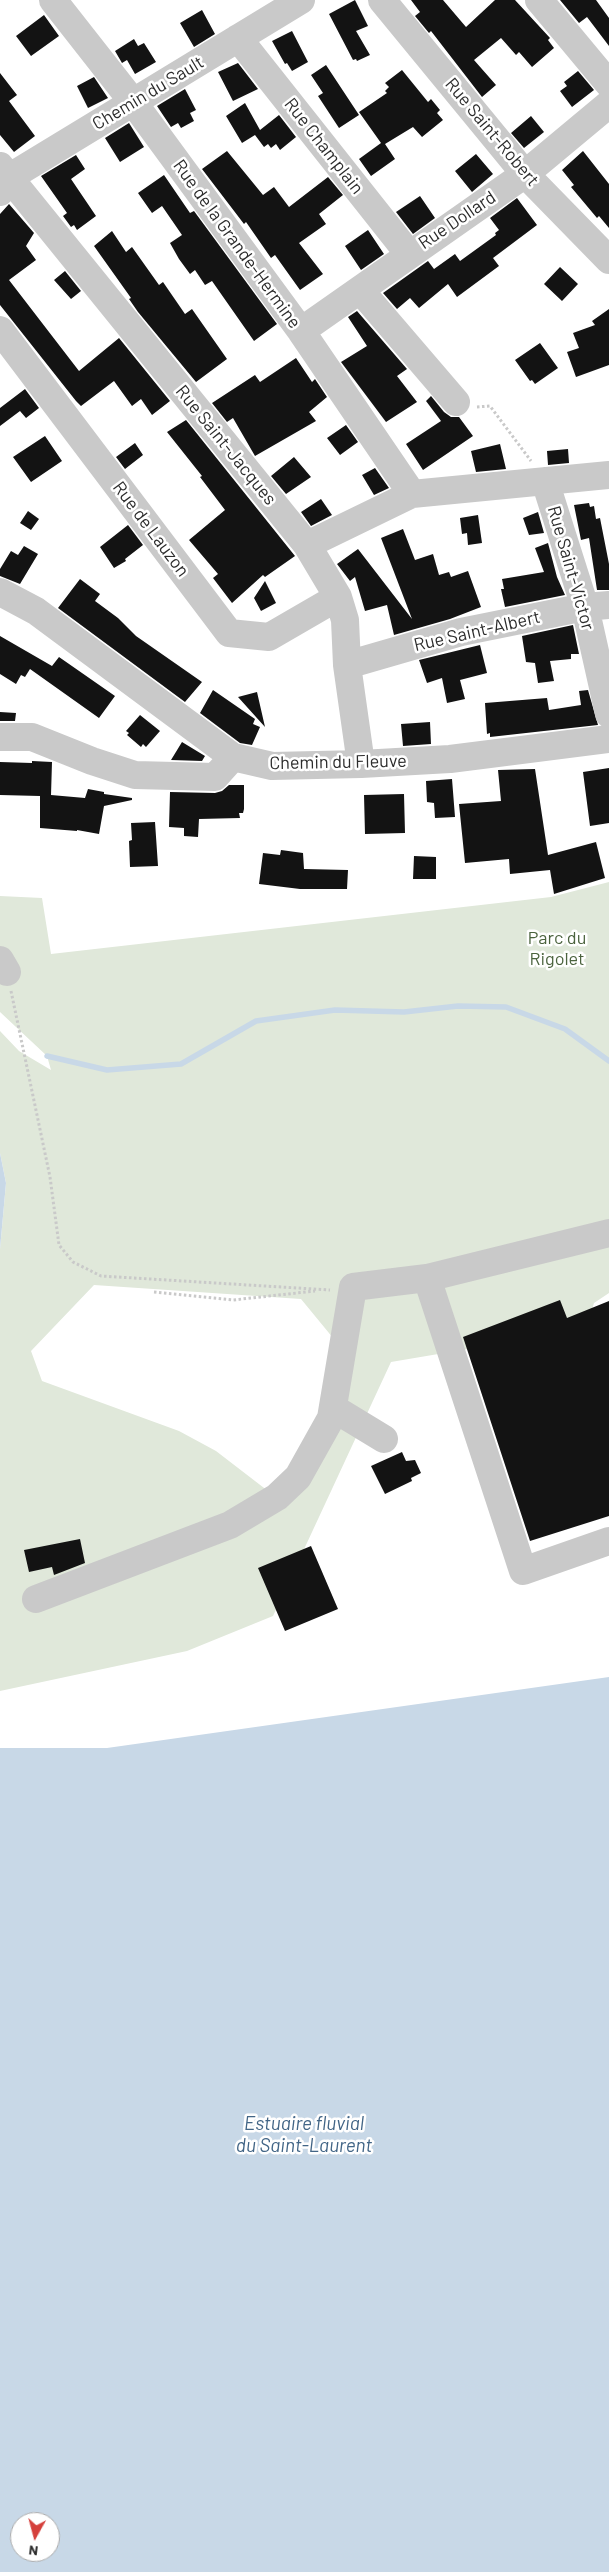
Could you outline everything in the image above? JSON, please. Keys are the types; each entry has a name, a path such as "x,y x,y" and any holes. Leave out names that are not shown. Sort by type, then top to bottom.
{"street":[{"name":"Rue de la Grande-Hermine","path":"53,0 133,102 301,331 412,494"},
{"name":"Chemin du Sault","path":"3,178 301,0"},
{"name":"Rue Saint-Robert","path":"382,0 525,174 609,260"},
{"path":"539,0 609,84"},
{"name":"Rue Champlain","path":"238,38 409,254"},
{"name":"Rue Dollard","path":"301,331 525,174 609,104"},
{"name":"Rue Saint-Jacques","path":"3,178 307,545 338,597 345,620 348,665 362,764"},
{"path":"360,290 466,404"},
{"name":"Rue de Lauzon","path":"0,330 229,633 269,637 338,597"},
{"path":"307,545 412,494 609,475"},
{"name":"Rue Saint-Victor","path":"545,480 597,606 609,714"},
{"name":"Chemin du Fleuve","path":"0,592 36,611 233,757 272,766 362,764 450,759 609,739"},
{"name":"Rue Saint-Albert","path":"348,665 462,632 597,606"},
{"path":"0,736 32,737 92,761 135,775 215,777 233,757"},
{"path":"36,1599 230,1525 277,1497 298,1477 331,1418 345,1290 427,1278 609,1233"},
{"path":"427,1278 522,1571 609,1541"},
{"path":"333,1408 384,1439"}],"path":[{"path":"466,404 490,406 545,480"},
{"path":"6,976 50,1177 59,1245 73,1262 100,1276 345,1290"},
{"path":"154,1292 233,1300 345,1290"}],"green space":[{"name":"Parc du Rigolet","path":"609,882 609,1293 594,1303 586,1329 391,1362 273,1616 187,1651 0,1691 0,1249 6,1183 0,1153 0,1031 19,1051 51,1070 47,1056 0,1012 0,896 42,898 51,954 551,897","holes":["94,1285 301,1299 338,1344 323,1417 285,1482 268,1491 216,1451 179,1431 42,1381 31,1351"]}],"water":[{"path":"0,1153 6,1183 0,1249"},
{"name":"Estuaire fluvial du Saint-Laurent","path":"609,1677 609,2572 0,2572 0,1748 107,1748"}],"building":[{"path":"355,0 368,26 356,31 370,55 357,61 356,59 353,60 329,14"},
{"path":"411,0 443,0 466,27 495,0 515,0 550,38 548,40 554,48 532,67 519,52 516,55 501,38 474,60 496,85 482,97 431,31 429,33 415,16 420,12"},
{"path":"560,0 596,0 609,18 609,46 587,17 579,23"},
{"path":"202,10 215,34 194,47 180,23"},
{"path":"44,15 59,36 31,56 16,36"},
{"path":"292,31 308,62 292,71 287,63 285,64 272,41"},
{"path":"134,39 138,46 144,43 156,62 135,74 127,60 122,63 115,51"},
{"path":"238,63 258,89 233,101 218,72"},
{"path":"326,65 359,115 339,128 318,96 323,93 311,75"},
{"path":"402,70 428,102 431,99 440,110 437,113 443,120 422,137 413,127 385,144 395,159 371,176 359,159 381,143 359,112 387,93 385,91 389,87 385,83"},
{"path":"578,71 594,90 572,107 560,91 567,86 564,82"},
{"path":"0,73 17,95 9,101 35,136 14,152 0,135"},
{"path":"94,77 108,98 88,108 77,86"},
{"path":"185,89 196,110 190,113 194,121 181,128 178,123 171,127 157,106"},
{"path":"245,103 260,130 279,115 296,137 280,150 276,144 271,148 268,144 264,147 255,135 242,143 226,116"},
{"path":"531,116 544,132 524,148 511,133"},
{"path":"129,123 144,147 120,162 105,138"},
{"path":"227,151 263,195 274,187 289,207 328,177 343,195 319,214 326,224 299,243 323,274 300,290 275,255 271,258 246,222 244,224 202,169"},
{"path":"583,151 609,184 609,228 599,216 597,218 571,187 574,185 562,170"},
{"path":"476,154 493,174 472,192 455,171"},
{"path":"76,155 85,169 71,179 96,216 77,230 74,225 71,227 63,216 67,213 41,176"},
{"path":"164,175 190,213 194,211 277,324 254,341 212,281 205,285 195,270 190,274 179,259 170,243 182,235 162,206 152,213 138,193"},
{"path":"420,196 435,218 413,234 396,212"},
{"path":"517,198 537,225 493,258 499,266 457,297 448,284 419,308 410,298 397,309 383,293 428,261 434,269 455,254 460,261 496,235 495,233 499,230 490,218"},
{"path":"9,204 34,233 26,246 36,260 9,280 79,371 119,338 170,401 152,415 141,399 132,406 114,381 81,406 0,305 0,214"},
{"path":"368,230 384,254 361,270 345,246"},
{"path":"112,231 126,252 132,247 159,285 163,282 185,314 192,309 227,359 196,382 138,312 129,299 131,298 94,246"},
{"path":"560,267 578,284 562,301 544,284"},
{"path":"65,271 81,291 71,299 54,280"},
{"path":"609,309 609,365 576,377 567,352 579,348 573,333 595,325 592,321"},
{"path":"357,311 407,369 397,376 417,402 386,422 341,362 367,346 348,317"},
{"path":"540,343 558,368 535,384 532,380 530,381 515,360"},
{"path":"296,358 312,382 315,379 327,397 309,412 316,421 255,456 233,418 227,422 212,403 255,375 260,382"},
{"path":"25,389 39,408 26,418 20,411 0,426 0,408"},
{"path":"431,396 444,412 451,417 459,417 473,436 423,470 406,444 441,421 426,401"},
{"path":"186,420 295,556 265,577 263,575 232,603 213,578 218,574 189,540 225,510 200,477 202,476 167,432"},
{"path":"346,425 358,442 340,455 327,438"},
{"path":"45,436 62,461 31,482 13,457"},
{"path":"135,443 143,455 125,469 116,457"},
{"path":"500,444 506,469 476,472 471,451"},
{"path":"568,449 569,463 548,465 547,451"},
{"path":"294,457 311,477 286,494 271,476"},
{"path":"375,468 389,488 374,495 362,475"},
{"path":"321,499 332,515 311,526 301,512"},
{"path":"589,503 590,507 594,506 596,519 600,518 609,564 609,590 597,590 589,538 581,540 574,505"},
{"path":"28,511 39,519 31,530 20,523"},
{"path":"538,512 544,533 529,535 523,518"},
{"path":"478,515 482,543 468,545 467,533 462,534 460,518"},
{"path":"128,525 143,545 125,559 126,561 114,568 100,547"},
{"path":"403,529 415,560 433,554 439,575 449,572 451,577 468,571 481,607 450,619 394,635 387,605 365,611 355,577 350,581 337,564 358,549 412,619 381,538"},
{"path":"548,543 557,577 565,595 505,607 501,589 504,589 502,579 544,572 535,548"},
{"path":"24,546 38,554 20,584 0,576 0,569 11,551 18,555"},
{"path":"80,579 100,594 95,601 118,618 136,636 202,682 185,702 58,608"},
{"path":"265,581 276,603 261,611 254,598"},
{"path":"573,625 579,654 571,654 571,659 550,661 554,681 538,683 535,663 526,662 522,636"},
{"path":"0,636 52,666 59,657 115,696 99,718 30,669 25,677 21,675 16,684 0,674"},
{"path":"480,645 487,673 460,680 465,699 447,703 442,678 427,683 419,660"},
{"path":"213,690 255,719 253,724 260,727 252,745 240,743 200,713"},
{"path":"588,690 598,725 490,737 490,733 487,734 485,703 547,698 549,710 581,705 579,691"},
{"path":"257,692 265,727 238,697"},
{"path":"0,712 16,713 15,721 0,721"},
{"path":"140,715 160,731 146,747 143,744 141,747 127,735 129,733 126,731"},
{"path":"430,722 431,744 403,746 401,724"},
{"path":"182,742 205,756 202,761 171,760"},
{"path":"32,761 52,762 51,795 85,798 88,789 104,792 104,794 132,798 132,800 104,806 99,834 77,830 40,828 40,796 0,795 0,762 32,763"},
{"path":"609,768 609,823 590,826 583,772"},
{"path":"535,769 548,855 596,842 605,878 554,894 550,870 510,874 509,859 465,863 459,804 501,801 498,770"},
{"path":"452,779 455,817 435,818 434,803 427,802 426,781"},
{"path":"229,785 244,785 244,809 243,813 239,813 240,818 199,819 198,837 184,836 184,828 169,827 170,792 215,793 222,791"},
{"path":"404,794 405,833 365,834 364,795"},
{"path":"155,822 158,866 130,867 129,841 132,840 131,823"},
{"path":"281,850 303,853 304,869 348,870 347,889 300,889 259,884 263,853 280,855"},
{"path":"414,856 436,857 436,879 413,879"},
{"path":"560,1300 567,1318 609,1301 609,1516 530,1541 463,1337"},
{"path":"402,1452 406,1461 415,1460 421,1473 411,1478 412,1481 385,1494 371,1466"},
{"path":"80,1539 85,1563 54,1575 52,1567 29,1572 24,1550"},
{"path":"311,1546 338,1609 285,1631 258,1568"}],"waterway":[{"path":"47,1056 107,1070 181,1064 256,1021 335,1010 404,1012 458,1006 506,1007 565,1029 609,1061"}]}
